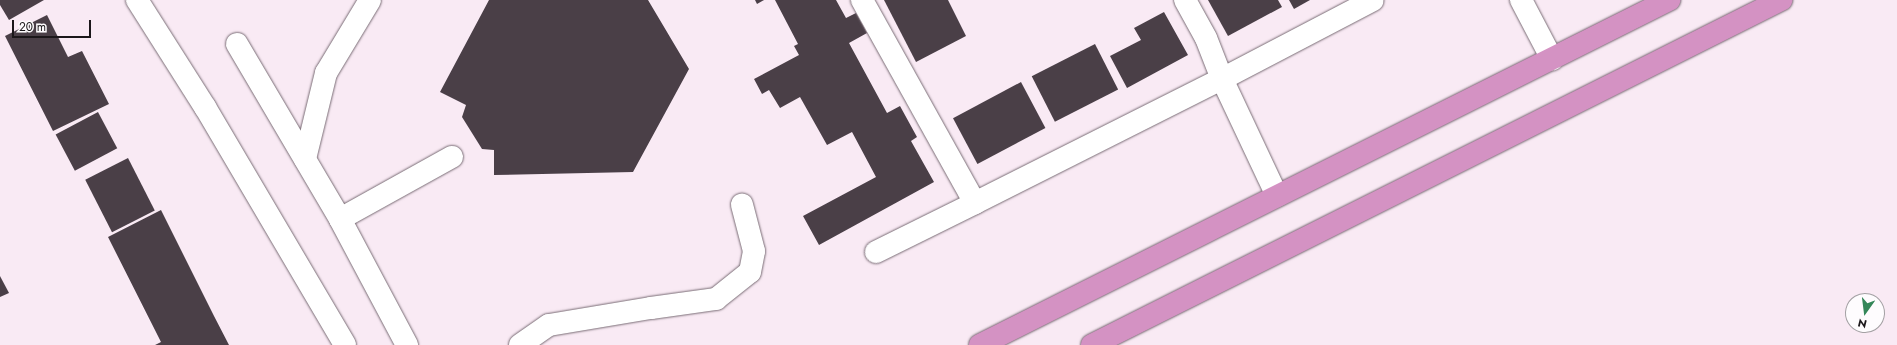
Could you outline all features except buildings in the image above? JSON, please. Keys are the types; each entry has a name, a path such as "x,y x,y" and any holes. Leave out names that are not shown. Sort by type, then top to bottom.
{"highway":[{"path":"980,345 1669,0"},
{"path":"1092,345 1782,0"}],"street":[{"path":"137,0 205,106 345,345"},
{"path":"305,159 326,73 370,0"},
{"path":"862,0 975,203"},
{"path":"1185,0 1206,38 1222,79 1277,196"},
{"path":"876,252 1222,79 1374,0"},
{"path":"1521,0 1552,59"},
{"path":"236,44 340,219 407,345"},
{"path":"340,219 452,157"},
{"path":"520,345 549,325 716,299 750,272 754,251 742,205"}]}
